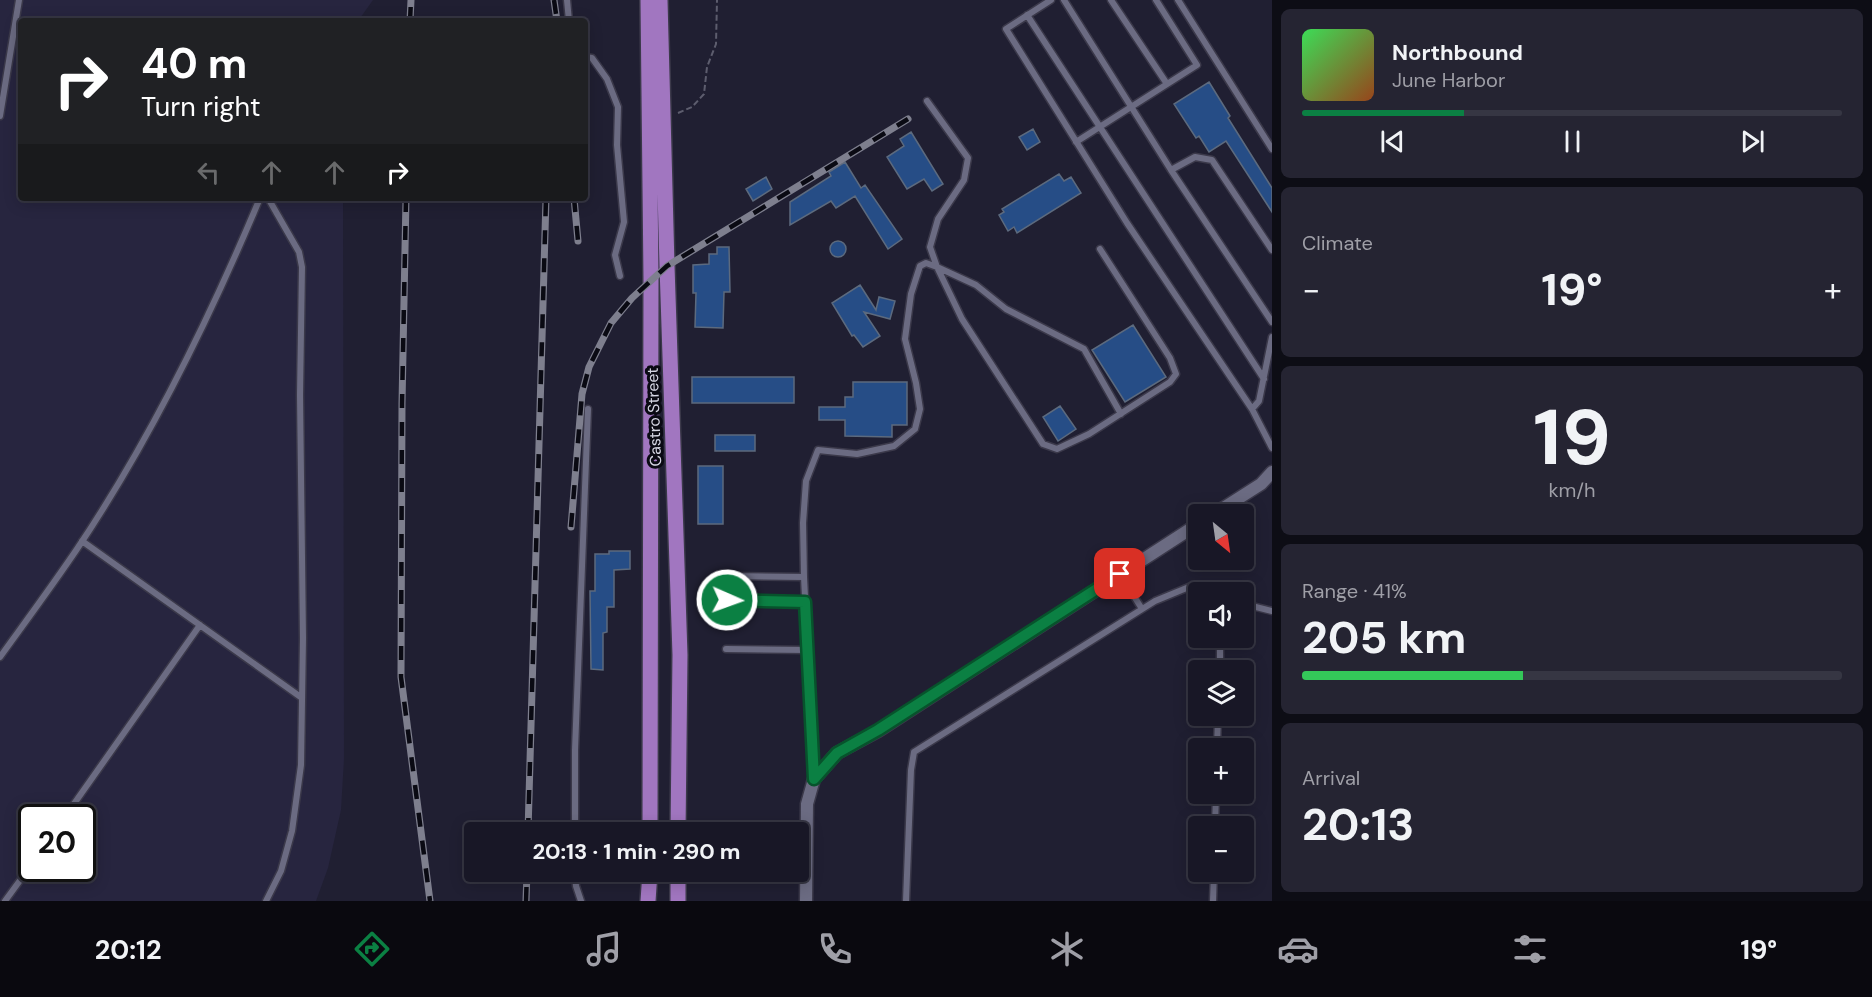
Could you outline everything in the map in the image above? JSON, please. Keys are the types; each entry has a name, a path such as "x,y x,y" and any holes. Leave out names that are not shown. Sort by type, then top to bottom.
{"main road":[{"name":"Castro Street","path":"648,0 651,279 650,822"},
{"name":"Castro Street","path":"660,0 680,655 678,822"},
{"path":"648,901 649,882"},
{"path":"678,882 678,901"}],"street":[{"path":"1230,504 1262,484 1272,472"},
{"path":"806,901 807,804 814,779 837,753 878,730 1188,530"}],"lane":[{"path":"0,116 20,0"},
{"path":"567,0 569,18"},
{"path":"1051,0 1006,29 1127,223 1252,409 1272,448"},
{"path":"1064,0 1171,170 1272,322"},
{"path":"1112,0 1167,84"},
{"path":"1076,142 1197,65 1156,0"},
{"path":"1178,0 1272,149"},
{"path":"1026,15 1263,379"},
{"path":"588,57 592,58 607,79 618,107 617,145 624,222 615,255 620,276"},
{"path":"927,101 968,158 964,180 938,219 930,247 937,267 962,320 1043,444 1057,449 1089,434 1121,414 1170,382 1176,374 1170,358 1100,249"},
{"path":"1171,170 1195,158 1212,160 1272,250"},
{"path":"0,657 82,541 126,470 181,371 220,292 259,201"},
{"path":"266,901 281,871 292,831 301,765 302,698 300,396 302,267 298,252 270,201"},
{"path":"814,779 804,577 803,523 806,481 818,450 857,454 894,446 915,429 920,409 905,339 911,294 920,266 926,263 976,285 1006,309 1084,349 1121,414"},
{"path":"1252,409 1259,400 1272,337"},
{"path":"574,822 588,409"},
{"path":"82,541 302,698"},
{"path":"1120,574 1142,609"},
{"path":"804,577 727,576 727,600 805,602"},
{"path":"906,901 911,770 914,752 1155,601 1188,587"},
{"path":"1254,606 1272,611"},
{"path":"74,804 200,625"},
{"path":"726,649 807,650"},
{"path":"5,901 19,882"},
{"path":"576,882 581,901"},
{"path":"1214,882 1214,901"}],"path":[{"path":"663,118 692,107 704,94 707,67 716,44 717,0"}],"shaded area":[{"path":"0,0 373,0 360,18 18,18 18,201 343,201 344,759 341,810 328,868 316,901 0,901"}],"building":[{"path":"1209,82 1230,116 1228,118 1272,188 1272,212 1226,141 1209,152 1199,136 1196,138 1174,104"},
{"path":"1033,129 1040,142 1027,150 1019,137"},
{"path":"911,132 943,184 932,191 924,179 907,189 887,157 904,146 900,139"},
{"path":"845,162 861,188 865,185 902,239 888,249 855,196 836,208 831,201 790,225 790,202 831,176 829,172"},
{"path":"1059,174 1064,181 1071,177 1081,193 1017,233 1014,227 1008,231 999,215 1004,212 1002,209"},
{"path":"766,177 772,189 753,201 746,189"},
{"path":"835,241 841,241 846,249 844,255 835,257 830,252 830,246"},
{"path":"717,247 729,247 730,292 724,292 723,328 695,327 696,293 693,293 693,265 709,264 709,254 717,254"},
{"path":"860,285 876,310 879,297 895,301 890,319 864,312 880,336 863,347 854,335 852,336 832,303"},
{"path":"1133,325 1166,377 1125,402 1092,350"},
{"path":"692,377 794,377 794,403 692,403"},
{"path":"853,382 907,382 907,425 892,425 892,437 845,436 845,420 819,420 819,407 845,407 845,397 853,397"},
{"path":"1060,406 1076,429 1058,441 1043,417"},
{"path":"715,435 755,435 755,451 715,451"},
{"path":"698,466 723,466 723,524 698,524"},
{"path":"609,551 630,551 630,569 614,570 614,607 607,607 607,632 603,633 603,670 591,669 590,591 595,591 595,554 609,554"}],"railway":[{"path":"410,18 411,0"},
{"path":"554,0 557,18"},
{"path":"571,527 582,394 589,367 611,323 632,298 667,266 908,119"},
{"path":"406,201 402,404 401,677 430,901"},
{"path":"528,822 546,201"},
{"path":"574,201 578,241"},
{"path":"526,901 527,882"}],"route":[{"path":"727,600 805,602 814,779 837,753 878,730 1120,574"}]}
